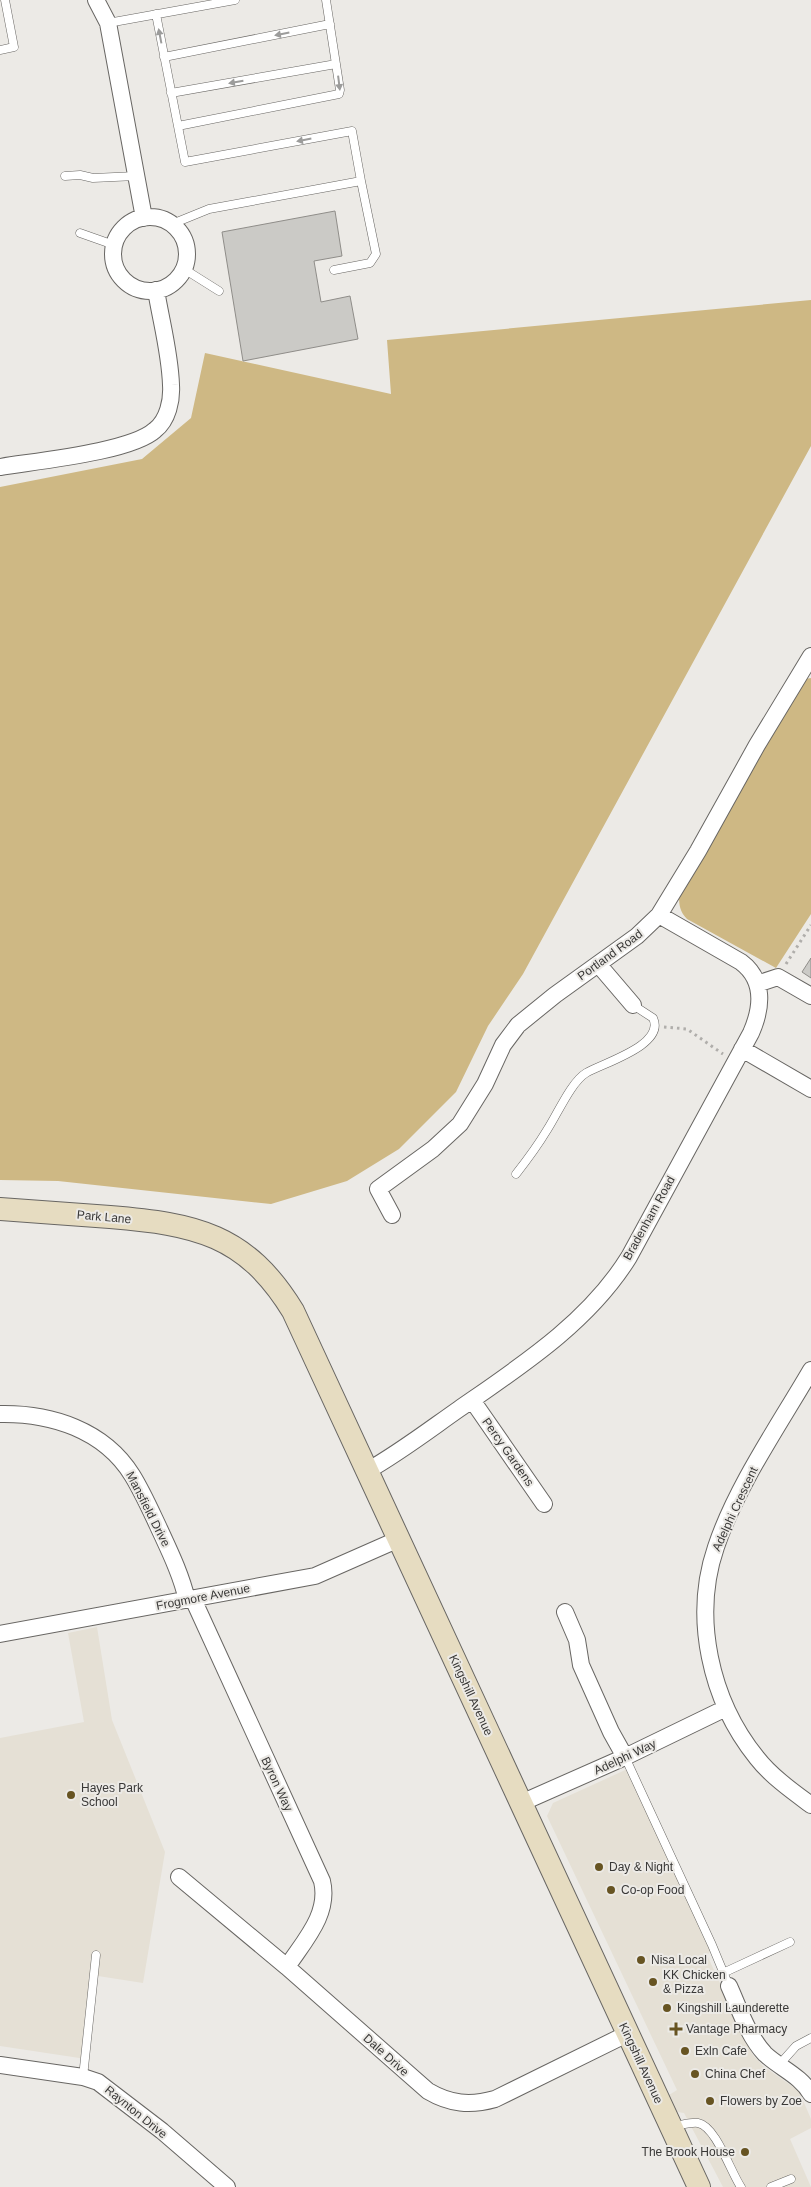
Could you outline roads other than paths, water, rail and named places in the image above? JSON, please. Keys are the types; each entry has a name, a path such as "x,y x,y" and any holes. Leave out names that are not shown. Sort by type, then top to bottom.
{"street":[{"path":"96,0 108,23 144,218"},
{"path":"144,218 158,218 172,224 179,231 186,250 184,269 173,283 156,290 142,290 123,279 115,266 114,245 122,230 128,224 144,218"},
{"path":"0,467 123,446 156,430 168,410 171,386 156,290"},
{"name":"Portland Road","path":"392,1214 378,1189 433,1149 460,1124 484,1084 503,1045 518,1025 555,995 637,936 659,915 698,851 757,745 810,660"},
{"name":"Bradenham Road","path":"367,1470 382,1462 513,1372 556,1337 611,1285 629,1256 739,1056 759,1014 760,1005 757,984 752,972 742,962 659,915"},
{"path":"598,964 633,1005"},
{"path":"757,984 778,976 811,996"},
{"path":"739,1056 811,1089"},
{"name":"Park Lane","path":"0,1208 158,1222 207,1233"},
{"name":"Kingshill Avenue","path":"207,1233 249,1257 271,1278 293,1311 698,2187"},
{"name":"Adelphi Crescent","path":"811,1370 745,1483 717,1545 708,1580 706,1624 714,1673 726,1708 746,1744 758,1760 785,1786 811,1805"},
{"name":"Percy Gardens","path":"472,1400 544,1504"},
{"name":"Mansfield Drive","path":"0,1414 26,1415 72,1425 102,1442 122,1461 132,1474 154,1518 182,1578 190,1600"},
{"name":"Frogmore Avenue","path":"0,1634 190,1600 320,1574 399,1539"},
{"name":"Byron Way","path":"190,1600 324,1888 321,1913 287,1967"},
{"path":"565,1612 577,1640 581,1665 611,1732 625,1757"},
{"name":"Adelphi Way","path":"521,1803 625,1757 726,1708"},
{"name":"Dale Drive","path":"179,1877 287,1967 428,2091 455,2103 476,2103 495,2099 627,2034"},
{"path":"726,1979 758,2045 778,2066 802,2081 811,2094"},
{"name":"Raynton Drive","path":"0,2065 83,2077 105,2086 227,2187"}],"lane":[{"path":"0,50 14,47 10,17 5,0"},
{"path":"108,23 235,0"},
{"path":"178,126 333,97 339,94 340,90 326,0"},
{"path":"156,14 185,162 352,131 376,254 370,263 334,270"},
{"path":"0,18 10,17"},
{"path":"164,57 330,24"},
{"path":"171,94 336,64"},
{"path":"65,176 80,174 93,178 136,176"},
{"path":"172,224 209,209 361,181"},
{"path":"80,233 114,245"},
{"path":"184,269 219,291"},
{"path":"516,1174 542,1138 580,1078 648,1041 655,1031 656,1027 653,1018 633,1005"},
{"path":"625,1757 726,1979 790,1942"},
{"path":"83,2077 96,1955"},
{"path":"778,2066 796,2046 811,2038"},
{"path":"670,2127 697,2123 704,2125 712,2133 741,2187"},
{"path":"771,2187 791,2178"}],"place":[{"name":"Hayes Park School","path":"71,1795"},
{"name":"Day & Night","path":"599,1867"},
{"name":"Co-op Food","path":"611,1890"},
{"name":"Nisa Local","path":"641,1960"},
{"name":"KK Chicken & Pizza","path":"653,1982"},
{"name":"Kingshill Launderette","path":"667,2008"},
{"name":"Vantage Pharmacy","path":"676,2029"},
{"name":"Exln Cafe","path":"685,2051"},
{"name":"China Chef","path":"695,2074"},
{"name":"Flowers by Zoe","path":"710,2101"},
{"name":"The Brook House","path":"745,2152"}]}
